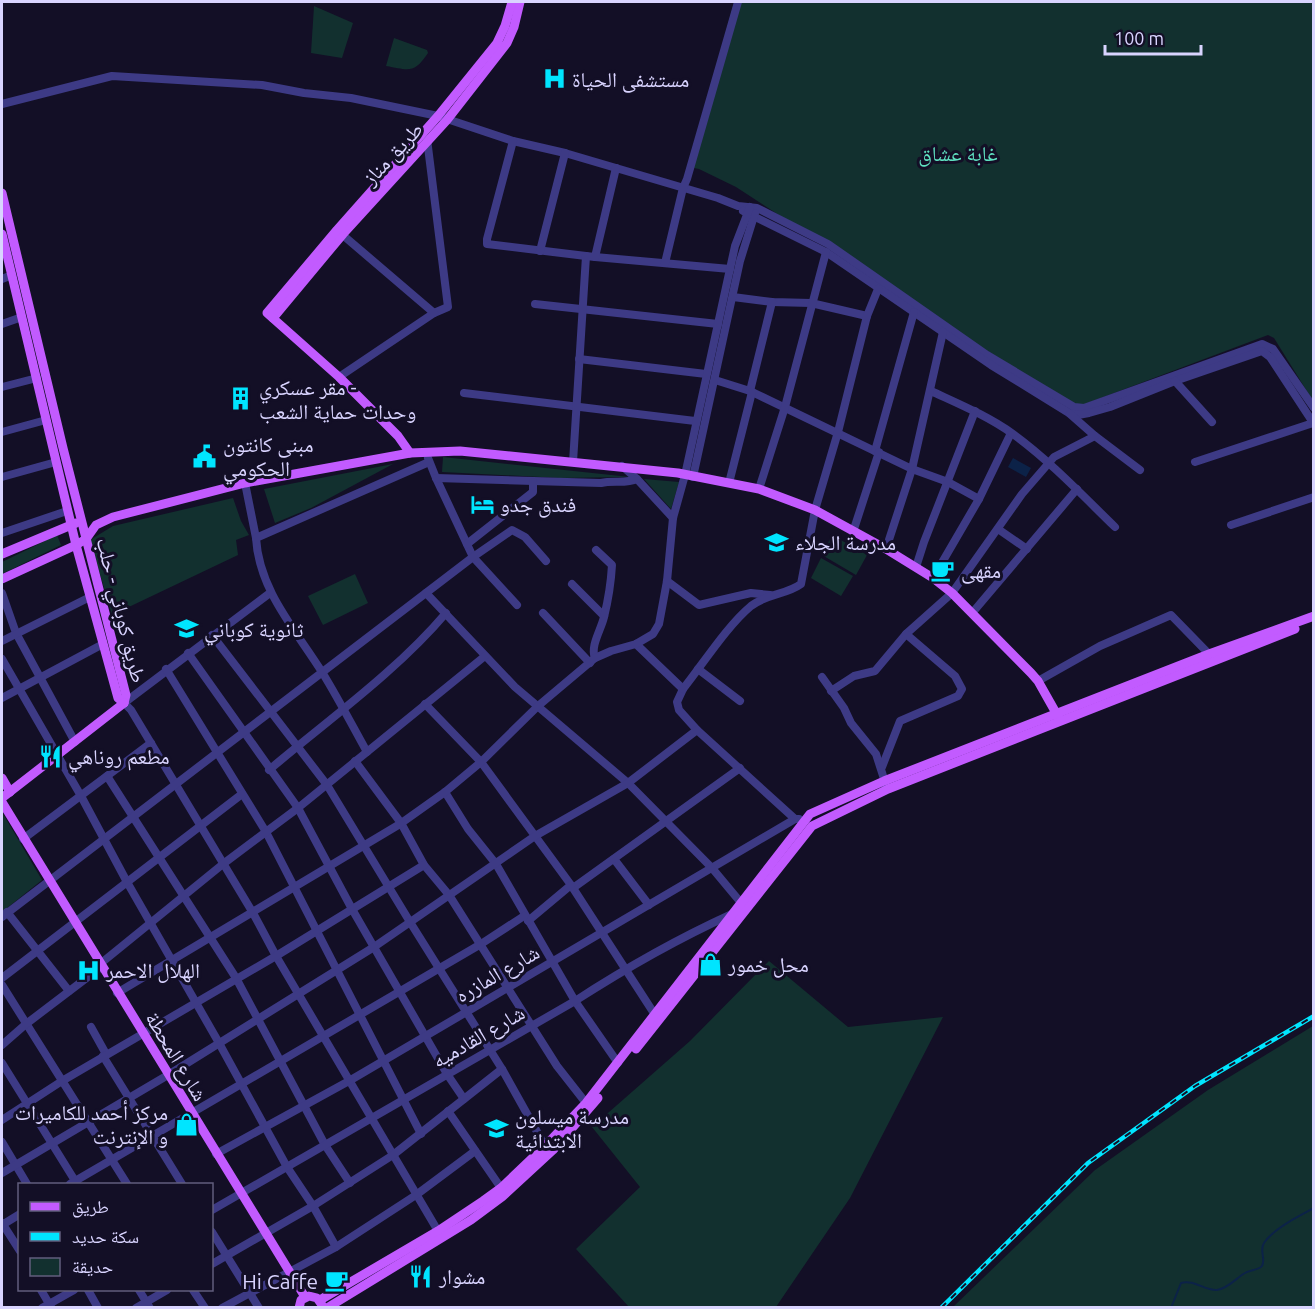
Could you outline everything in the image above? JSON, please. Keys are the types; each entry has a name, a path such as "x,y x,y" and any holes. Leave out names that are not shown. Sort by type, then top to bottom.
{"main road":[{"name":"طريق مناز","path":"442,118 500,39 512,2"},
{"name":"طريق مناز","path":"339,377 270,316 340,232 507,43 516,21 520,2"},
{"name":"طريق كوباني - حلب","path":"2,193 24,303 126,695 124,704"},
{"name":"طريق كوباني - حلب","path":"2,234 12,274 24,303 22,317 70,524 118,698 124,704"},
{"path":"339,377 398,436 410,453"},
{"path":"2,579 76,545 86,539 96,525 121,515 245,483 410,453 428,458 460,451 622,466 759,489 815,510 886,549 933,578 973,612 1038,681 1059,718"},
{"path":"2,554 70,524 81,521 96,525"},
{"path":"1059,718 1209,654 1314,616"},
{"path":"737,915 742,904 804,822 886,785 1314,622"},
{"path":"4,798 124,704"},
{"name":"شارع المحطة","path":"2,778 4,798 23,839 305,1297"},
{"path":"327,1308 471,1220 502,1197 553,1150 737,915 804,822"},
{"path":"298,1308 305,1297 313,1296 321,1304 438,1231 501,1188 586,1108 618,1063 657,1016"}],"street":[{"path":"665,263 682,188 687,179 738,2"},
{"path":"2,104 112,76 262,85 303,93 351,98 442,118 513,141 565,153 738,206 828,244 987,355 1074,406 1084,408 1262,344 1273,349 1314,408"},
{"path":"339,377 434,313 448,307 426,137"},
{"path":"513,141 487,244 595,257 730,269"},
{"path":"540,251 565,153"},
{"path":"595,257 616,168"},
{"path":"752,211 826,252 991,365 1069,413 1140,470"},
{"path":"689,476 695,422 735,246 752,211"},
{"path":"117,993 401,823 445,792 481,762 538,706 592,660 611,651 636,644 653,634 659,624 667,581 673,518 697,453 752,211"},
{"path":"340,232 434,313"},
{"path":"759,489 785,407 826,252"},
{"path":"573,462 586,256"},
{"path":"2,279 12,274"},
{"path":"804,822 698,730 679,710 677,702 683,689 739,618 752,606 770,595 794,589 801,584 815,510 838,432 867,316 878,289"},
{"path":"733,297 772,302 811,303 867,316"},
{"path":"729,483 772,302"},
{"path":"535,304 718,324"},
{"path":"853,532 914,312"},
{"path":"2,324 22,317"},
{"path":"886,549 912,469 943,332"},
{"path":"1069,413 1089,413 1257,352 1266,353 1313,423 1195,462"},
{"path":"579,359 706,374"},
{"path":"2,387 37,378"},
{"path":"715,380 751,391 912,469 948,482 979,499"},
{"path":"1175,381 1212,422"},
{"path":"931,391 975,411 1011,433 1049,462 1116,527"},
{"path":"464,393 695,422"},
{"path":"916,567 975,411"},
{"path":"2,432 46,420"},
{"path":"933,578 979,499 1011,433"},
{"path":"831,691 854,676 875,671 906,634 952,593 1049,462 1054,457 1095,436"},
{"path":"256,538 428,458 473,557 517,605"},
{"path":"2,477 56,462"},
{"path":"622,466 673,518"},
{"path":"436,478 601,483 637,479"},
{"path":"467,544 533,492 534,482"},
{"path":"245,483 256,548 270,593 322,672 367,752"},
{"path":"973,612 1077,489"},
{"path":"1231,525 1314,497"},
{"path":"2,533 67,511"},
{"path":"998,529 1027,549"},
{"path":"69,991 4,915 473,557 512,530 525,537 546,561"},
{"path":"592,660 592,652 604,616 612,565 596,550"},
{"path":"667,581 699,605 751,593 770,595"},
{"path":"572,584 604,616"},
{"path":"2,593 16,633 75,742"},
{"path":"270,593 166,669 124,704 131,710 253,913 438,1231"},
{"path":"426,593 515,687 628,783 712,868 742,904"},
{"path":"2,641 90,597"},
{"path":"269,770 344,709 428,633 446,613"},
{"path":"543,613 592,660"},
{"path":"1038,681 1100,646 1171,615 1209,654"},
{"path":"882,767 900,721 958,696 962,689 955,676 906,634"},
{"path":"212,635 327,785 502,1069 545,1146"},
{"path":"2,698 103,644"},
{"path":"636,644 683,689"},
{"path":"188,653 298,808 352,909 447,1074 464,1099"},
{"path":"2,1045 101,966 183,896 298,808 486,656"},
{"path":"2,659 81,796 286,1167 313,1206 336,1247"},
{"path":"166,669 266,832 421,1134"},
{"path":"698,669 740,701"},
{"path":"822,677 844,708 850,723 876,754 886,785"},
{"path":"425,704 481,762 572,887 657,1016"},
{"path":"2,1173 337,971 535,836 628,783 698,730"},
{"path":"23,839 151,743"},
{"path":"355,761 401,823 424,865 449,895 586,1108"},
{"path":"76,1183 191,1113 526,918 614,859 740,768"},
{"path":"108,776 236,978 325,1145 350,1183"},
{"path":"445,792 468,829 496,864 575,1000 618,1063"},
{"path":"2,978 242,794"},
{"name":"شارع المازره","path":"216,1154 349,1081 712,868 804,822"},
{"path":"614,859 649,905"},
{"path":"2,1120 27,1102 195,1001 276,956 387,885 424,865"},
{"name":"شارع القادميه","path":"213,1209 533,1025 626,968 684,936 737,915"},
{"path":"2,985 126,1183"},
{"path":"91,1027 129,1098 181,1183"},
{"path":"2,1063 73,1183"},
{"path":"213,1263 313,1206 393,1155 502,1069"},
{"path":"447,1111 501,1188"},
{"path":"2,1142 26,1183"},
{"path":"222,1308 336,1247 416,1195 475,1151"},
{"path":"18,1215 2,1224 18,1248"},
{"path":"213,1234 259,1308"},
{"path":"42,1291 47,1306 72,1291"},
{"path":"89,1291 98,1308"},
{"path":"140,1291 148,1305"},
{"path":"136,1308 148,1305 166,1291"},
{"path":"194,1291 205,1308"}],"green space":[{"name":"غابة عشاق","path":"734,2 1313,2 1313,401 1274,338 1268,335 1077,407 995,359 911,301 736,187 699,169 689,167"},
{"path":"314,6 353,23 342,58 311,53"},
{"path":"394,38 427,50 428,53 419,64 410,69 386,66"},
{"path":"443,457 630,477 560,478 442,472"},
{"path":"393,464 311,508 275,523 264,489"},
{"path":"644,479 679,482 671,509"},
{"path":"233,498 249,535 236,540 238,555 112,615 90,540 113,526"},
{"path":"57,535 61,545 2,574 2,562"},
{"path":"832,535 867,555 856,575 822,555"},
{"path":"821,558 853,576 841,596 811,578"},
{"path":"355,574 368,603 323,625 308,596"},
{"path":"2,812 42,880 2,912"},
{"path":"769,961 848,1027 943,1017 850,1198 776,1307 629,1307 576,1249 640,1187 592,1127 690,1041"},
{"path":"1313,1026 1313,1307 953,1307 1095,1170 1208,1090"}],"water":[{"path":"1013,458 1031,468 1026,477 1008,467"}],"waterway":[{"path":"1171,1308 1181,1283 1186,1282 1217,1290 1229,1285 1245,1273 1261,1267 1262,1249 1268,1238 1287,1223 1314,1208"}],"railway":[{"path":"941,1308 1088,1163 1195,1086 1314,1016"}],"place":[{"name":"مستشفى الحياة","path":"554,79"},
{"name":"مقر عسكري - وحدات حماية الشعب","path":"241,399"},
{"name":"مبنى كانتون الحكومي","path":"205,456"},
{"name":"فندق جدو","path":"482,504"},
{"name":"مدرسة الجلاء","path":"777,542"},
{"name":"مقهى","path":"943,570"},
{"name":"ثانوية كوباني","path":"186,629"},
{"name":"مطعم روناهي","path":"50,756"},
{"name":"محل خمور","path":"710,964"},
{"name":"الهلال الاحمر","path":"88,970"},
{"name":"مركز أحمد للكاميرات و الإنترنت","path":"186,1124"},
{"name":"مدرسة ميسلون الابتدائية","path":"497,1128"},
{"name":"مشوار","path":"421,1276"},
{"name":"Hi Caffe","path":"336,1281"}]}
